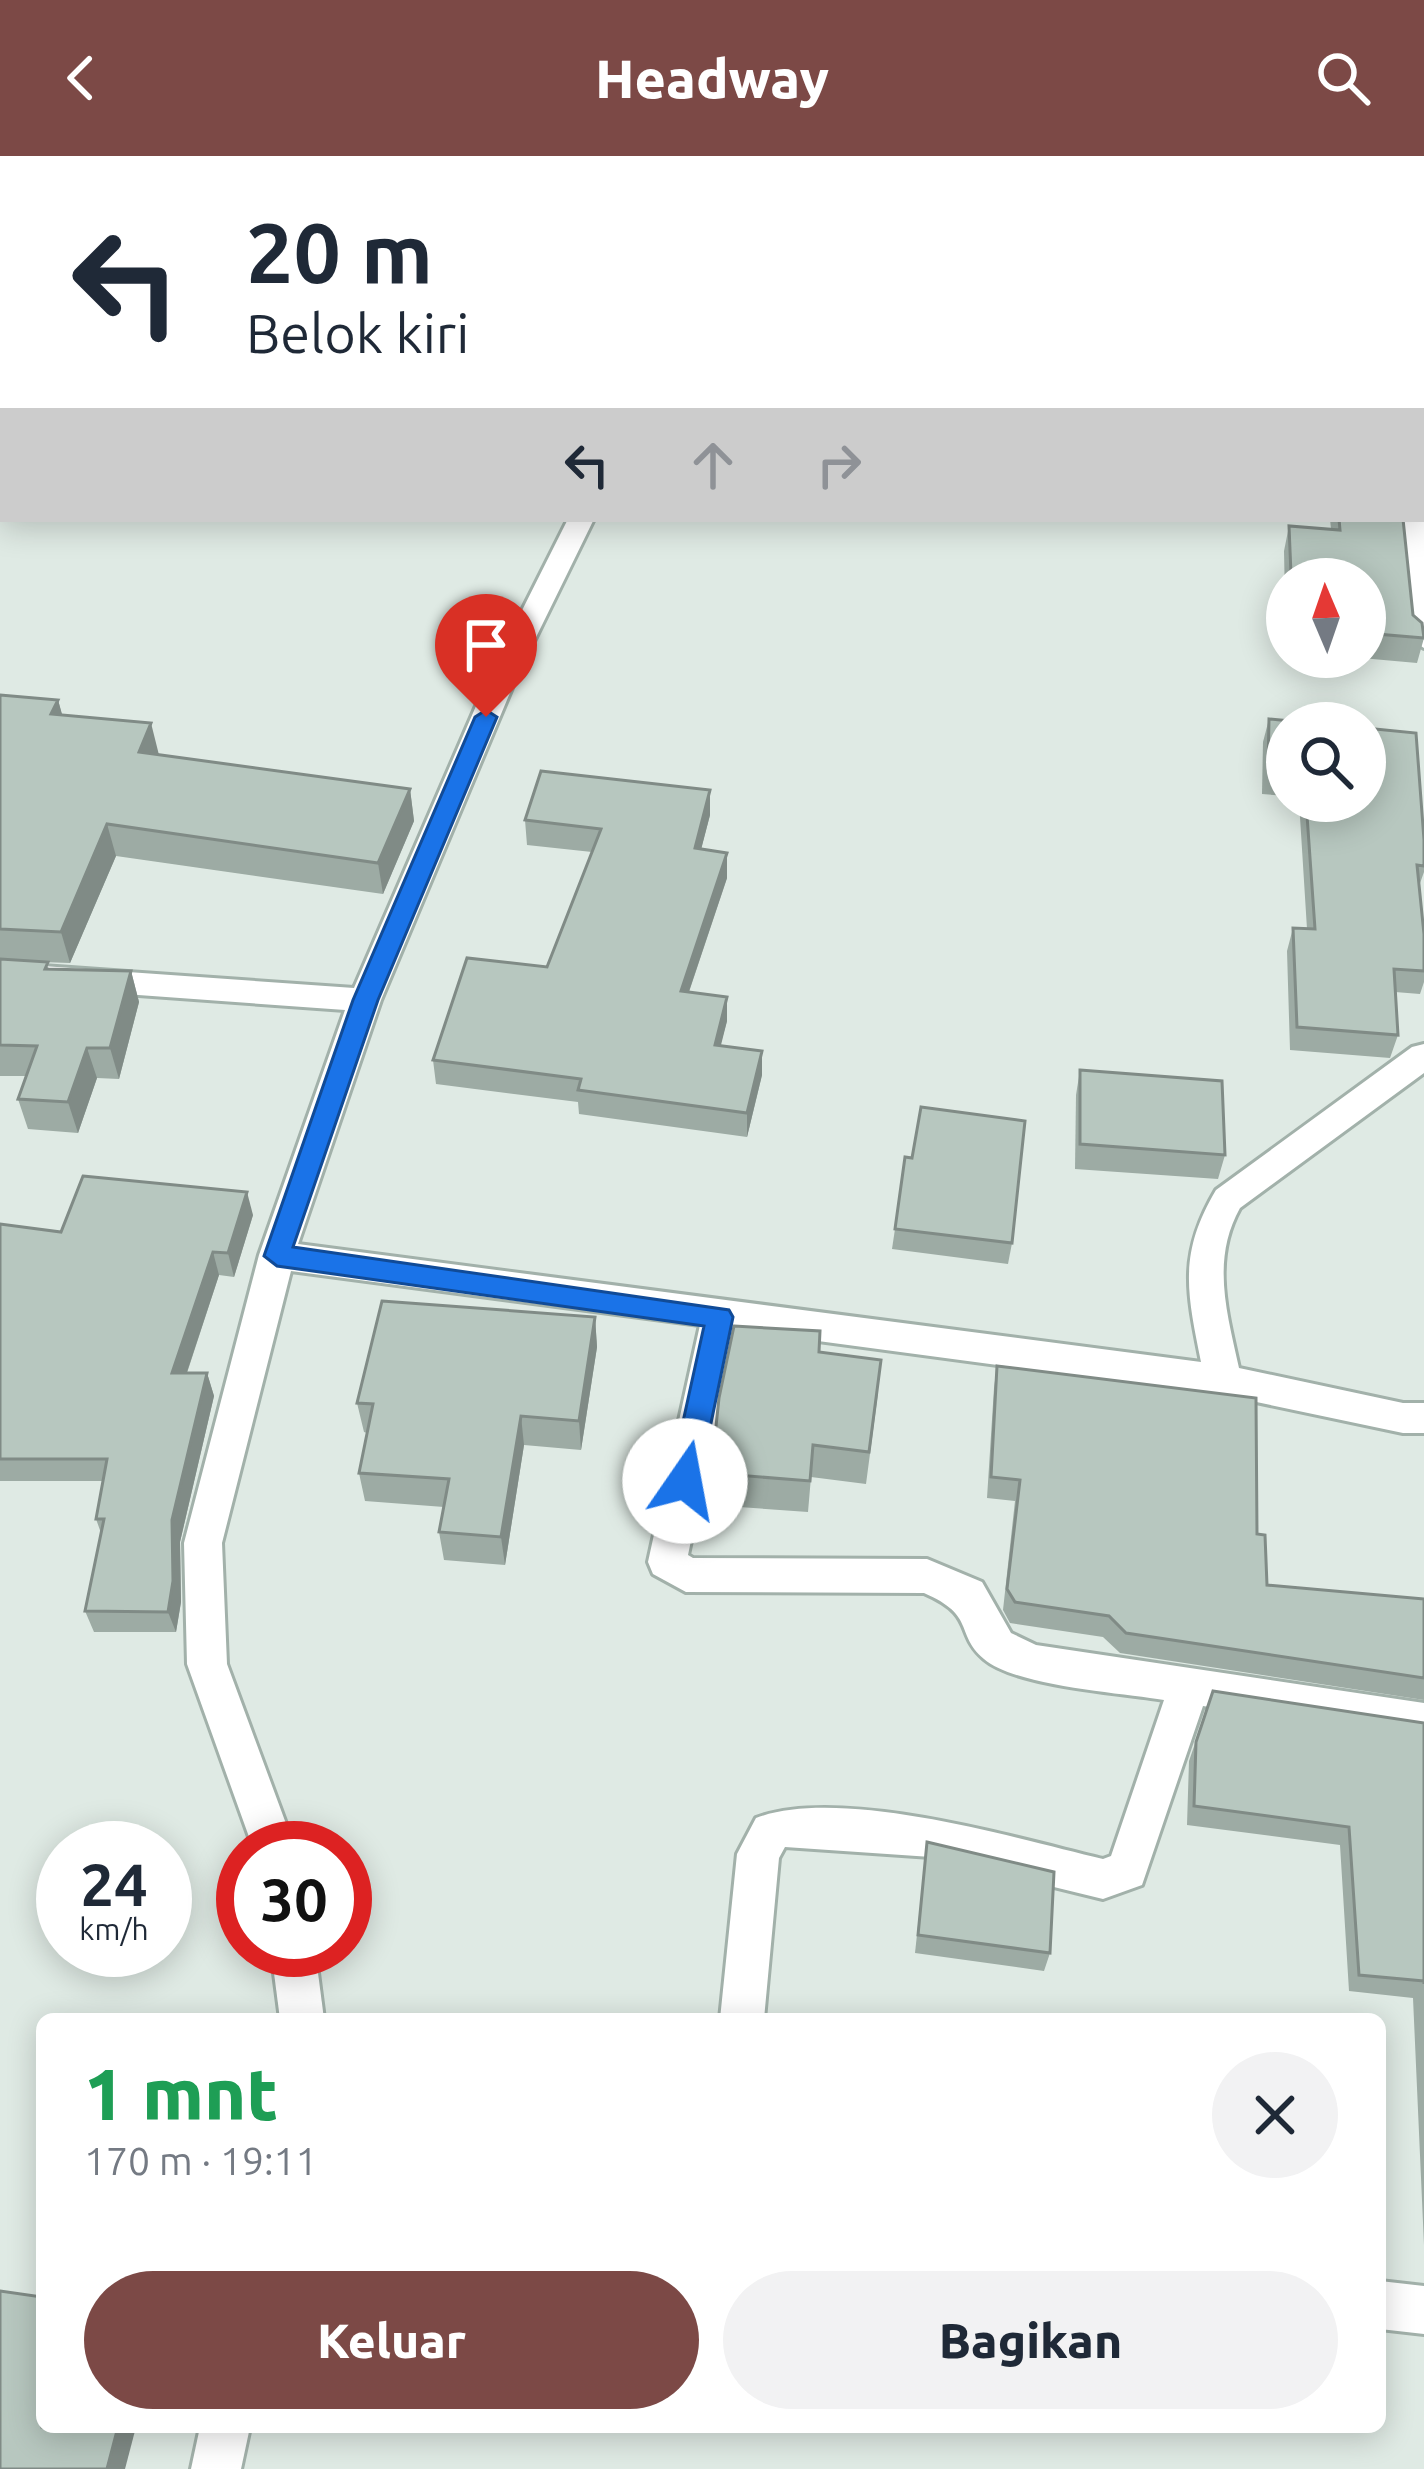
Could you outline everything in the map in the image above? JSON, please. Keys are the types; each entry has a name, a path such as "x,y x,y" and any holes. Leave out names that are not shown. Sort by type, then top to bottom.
{"street":[{"path":"264,1821 207,1664 203,1543 277,1256 365,1000 503,676 580,522"},
{"path":"1411,522 1423,627"},
{"path":"0,974 365,1000"},
{"path":"1223,1381 1202,1258 1211,1223 1228,1199 1424,1055"},
{"path":"277,1256 1223,1381 1403,1418 1424,1418"},
{"path":"719,1317 668,1562 674,1570 686,1575 927,1576 968,1594 997,1646 1013,1655 1077,1671 1424,1721"},
{"path":"743,2013 758,1854 771,1832 786,1827 931,1838 1103,1879 1127,1871 1189,1688"},
{"path":"297,1977 301,2013"},
{"path":"1386,2306 1424,2311"},
{"path":"216,2469 224,2433"}],"building":[{"path":"1339,522 1403,522 1413,615 1422,623 1424,638 1386,635 1386,558 1290,558 1289,526 1340,530"},
{"path":"0,695 58,700 51,714 151,723 139,752 410,789 378,863 107,824 61,932 0,929"},
{"path":"1386,730 1416,733 1424,840 1424,866 1417,865 1424,971 1394,969 1398,1035 1297,1027 1293,928 1315,929 1307,822 1386,822"},
{"path":"541,771 710,790 695,848 727,853 681,991 727,997 715,1045 762,1051 747,1113 578,1090 581,1079 433,1060 467,958 547,967 601,829 525,820"},
{"path":"0,959 48,962 45,969 131,971 110,1048 87,1048 68,1102 18,1099 37,1046 0,1045"},
{"path":"1080,1070 1222,1081 1225,1155 1080,1144"},
{"path":"921,1107 1025,1121 1012,1243 895,1229 905,1157 912,1158"},
{"path":"83,1176 247,1192 228,1253 213,1252 172,1373 207,1373 172,1520 173,1581 168,1612 85,1611 104,1519 96,1519 107,1459 0,1459 0,1224 61,1232"},
{"path":"382,1301 595,1317 579,1421 521,1416 501,1537 439,1532 449,1479 359,1473 373,1404 357,1403"},
{"path":"734,1326 820,1331 819,1352 881,1360 869,1452 813,1445 810,1481 711,1473 719,1398"},
{"path":"997,1366 1256,1398 1257,1534 1265,1535 1267,1585 1424,1599 1424,1678 1126,1633 1109,1616 1015,1602 1007,1589 1020,1480 991,1477"},
{"path":"1213,1691 1424,1723 1424,1981 1359,1975 1349,1827 1194,1806 1196,1742"},
{"path":"927,1842 1054,1872 1050,1953 918,1935"},
{"path":"0,2291 36,2296 36,2433 116,2433 107,2469 0,2469"}],"route":[{"path":"486,717 365,1000 277,1256 719,1317 685,1481"}]}
